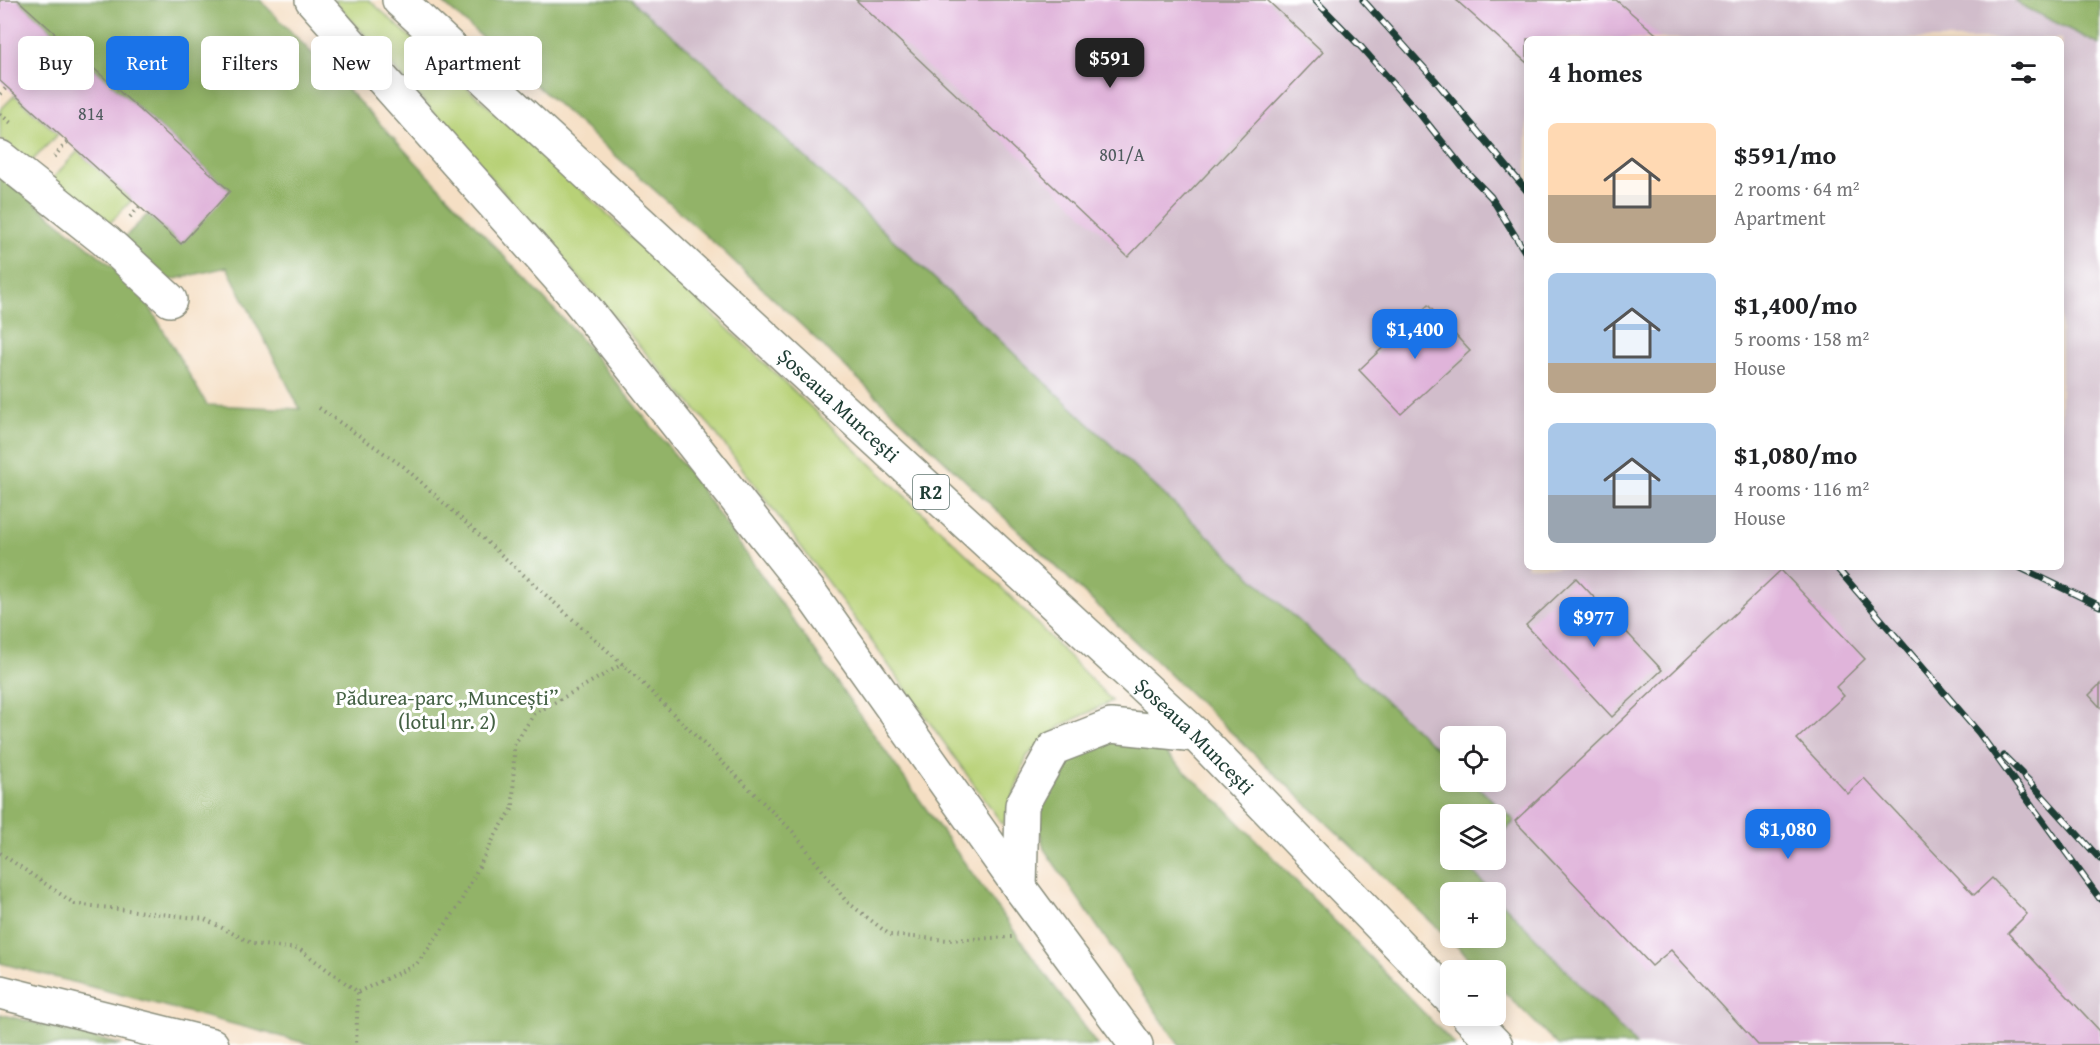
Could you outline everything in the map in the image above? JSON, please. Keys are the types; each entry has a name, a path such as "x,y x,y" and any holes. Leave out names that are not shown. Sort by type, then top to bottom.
{"main road":[{"path":"312,0 577,298 809,591 1020,888 1136,1045"},
{"name":"Șoseaua Muncești","path":"399,0 1196,735 1440,988"},
{"path":"0,157 106,241 170,300"},
{"path":"1020,888 1022,805 1054,748 1111,726 1196,735"},
{"path":"0,992 212,1045"},
{"path":"1478,1026 1496,1045"}],"path":[{"path":"0,94 7,87"},
{"path":"319,408 404,467 623,664 792,832 846,901 890,935 948,940 1056,936"},
{"path":"358,992 417,964 458,907 496,834 513,808 514,745 534,714 623,664"},
{"path":"0,853 75,904 205,919 253,944 299,949 358,992"},
{"path":"356,1045 358,992"}],"shaded area":[{"path":"630,0 2100,0 2100,1045 1636,1045 1506,907 1506,882 1482,882 1470,870 1506,870 1506,830 1515,821 1506,813 1506,804 1496,804 1483,792 1506,792 1506,726 1440,726 1440,752 705,63"}],"green space":[{"name":"Pădurea-parc „Muncești” (lotul nr. 2)","path":"18,0 260,0 295,36 201,36 201,90 299,90 299,40 311,52 311,90 348,90 367,110 575,332 688,471 948,840 1097,1045 313,1045 0,963 0,175 138,287 207,405 300,409 227,267 167,281 122,240 148,214 181,244 229,190 118,90 189,90 189,36 106,36 106,79 94,68 94,36 58,36"},
{"path":"334,0 369,0 409,36 404,36 404,79 392,66 392,36 366,36"},
{"path":"440,0 630,0 705,63 1440,752 1440,792 1483,792 1496,804 1440,804 1440,870 1471,870 1482,882 1440,882 1440,930 721,249 542,90 542,36 481,36"},
{"path":"2016,0 2100,0 2100,45 2015,2"},
{"path":"413,90 470,90 577,186 1000,586 1112,701 1063,725 1027,756 1003,825 865,632 712,428"},
{"path":"15,95 58,134 31,162 0,138 0,110"},
{"path":"78,151 132,200 107,226 51,180"},
{"path":"1119,737 1153,742 1223,806 1455,1045 1179,1045 1044,849 1037,819 1049,777 1075,754"},
{"path":"1506,813 1515,821 1506,830"},
{"path":"1506,907 1636,1045 1558,1045 1506,994 1506,960 1471,960 1459,948 1506,948"},
{"path":"0,1014 122,1045 0,1045"}],"building":[{"path":"0,0 18,0 58,36 18,36 18,90 94,90 94,68 106,79 106,90 118,90 230,191 181,244 0,81"},
{"path":"856,0 1267,0 1323,52 1128,257"},
{"path":"1456,0 1616,0 1658,36 1524,36 1524,60"},
{"path":"1428,305 1470,351 1401,414 1359,370"},
{"path":"1781,570 1865,659 1836,687 1844,696 1797,739 1848,794 1864,778 1974,895 1992,878 2027,914 2008,933 2100,1031 2100,1045 1758,1045 1671,950 1652,966 1515,821"},
{"path":"1576,578 1662,670 1612,717 1526,625"},
{"path":"2100,684 2100,707 2089,695"}],"railway":[{"path":"1315,0 1362,48 1420,114 1463,168 1491,197 1524,250"},
{"path":"1363,0 1435,80 1524,187"},
{"path":"1839,570 1979,733 2100,899"},
{"path":"2025,570 2100,606"},
{"path":"2004,756 2100,859"}]}
